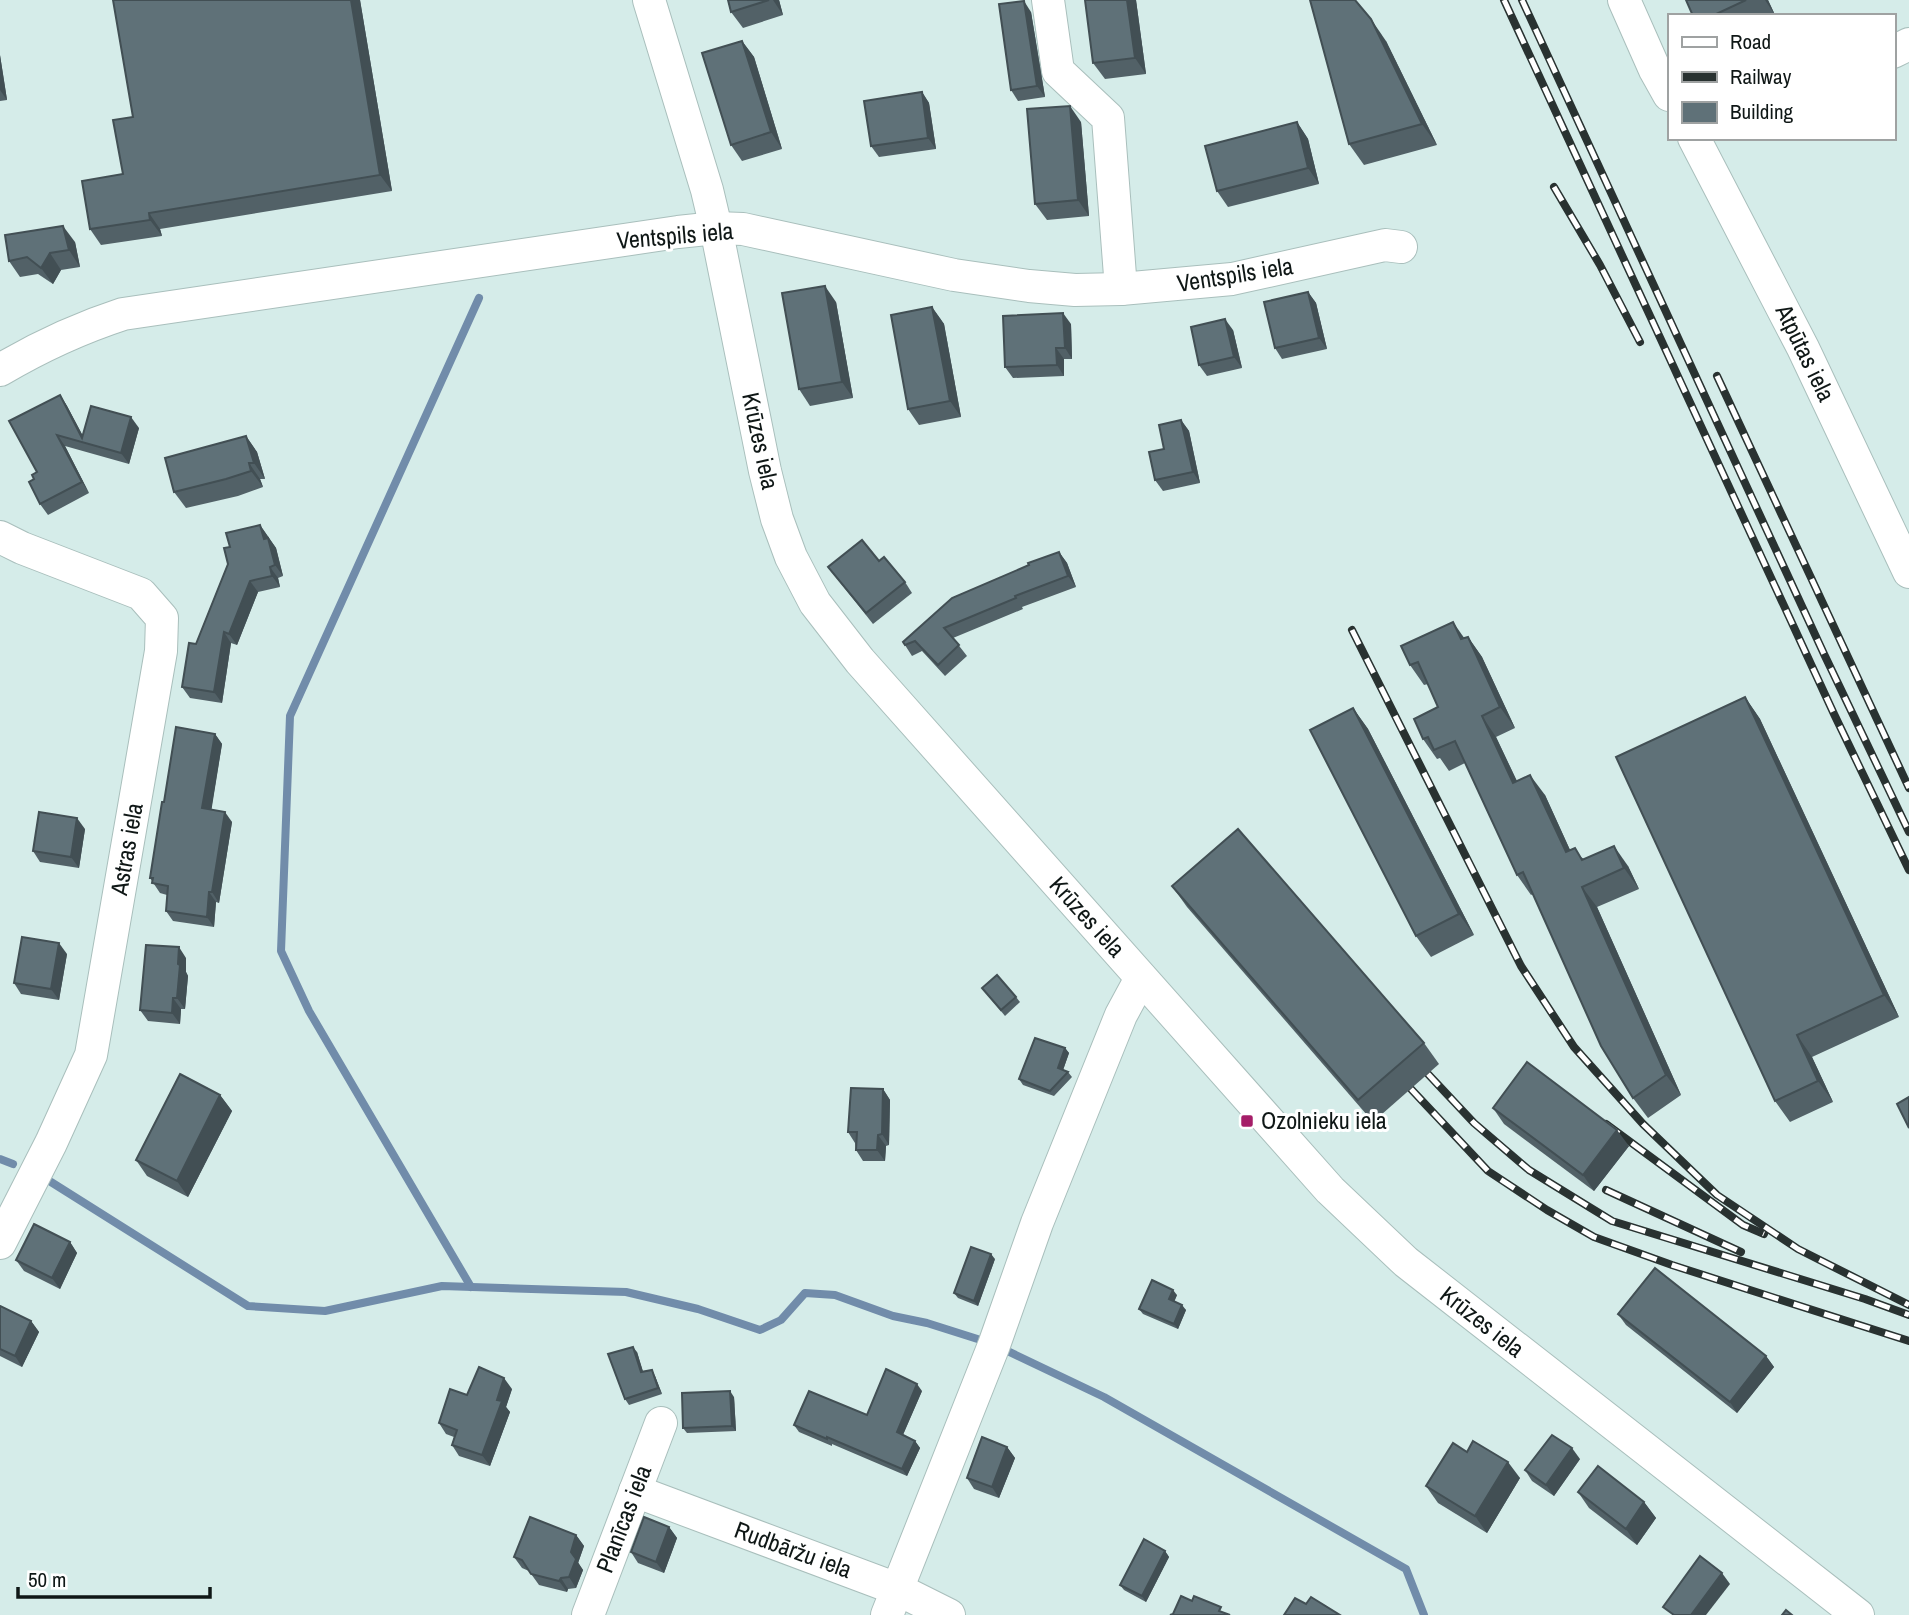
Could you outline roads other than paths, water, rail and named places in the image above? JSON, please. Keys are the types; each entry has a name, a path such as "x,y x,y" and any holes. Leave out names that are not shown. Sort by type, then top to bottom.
{"street":[{"name":"Krūzes iela","path":"649,0 707,190 777,519 791,557 815,603 860,661 1330,1190 1406,1262 1858,1615"},
{"path":"1048,0 1058,71 1108,118 1121,289"},
{"path":"1624,0 1655,71 1668,93"},
{"name":"Atpūtas iela","path":"1706,142 1909,572"},
{"name":"Ventspils iela","path":"0,370 23,356 89,325 123,314 716,228 754,231 954,275 1074,290 1121,289 1232,279 1385,245 1401,247"},
{"name":"Astras iela","path":"0,537 141,594 162,618 161,651 91,1055 51,1143 0,1243"},
{"path":"892,1602 994,1345 1037,1223 1121,1015 1141,978"},
{"name":"Planīcas iela","path":"588,1615 661,1423"},
{"name":"Rudbāržu iela","path":"635,1491 892,1602 949,1615"}],"waterway":[{"path":"471,1287 309,1011 281,951 290,716 479,298"},
{"path":"0,1159 13,1164"},
{"path":"51,1182 248,1306 325,1311 442,1286 626,1292 698,1309 760,1330 781,1320 805,1293 835,1295 893,1316 927,1323 987,1342"},
{"path":"999,1347 1104,1397 1406,1569 1424,1615"}],"railway":[{"path":"1504,0 1834,714 1909,870"},
{"path":"1522,0 1909,832"},
{"path":"1554,187 1600,265 1640,342"},
{"path":"1717,376 1909,788"},
{"path":"1352,630 1521,966 1574,1047 1643,1124 1717,1195 1798,1249 1909,1305"},
{"path":"1428,1074 1474,1123 1529,1170 1612,1221 1909,1315"},
{"path":"1411,1089 1488,1171 1594,1237 1672,1265 1909,1341"},
{"path":"1606,1124 1743,1225 1764,1234"},
{"path":"1606,1190 1741,1252"}],"place":[{"name":"Ozolnieku iela","path":"1247,1121"}]}
